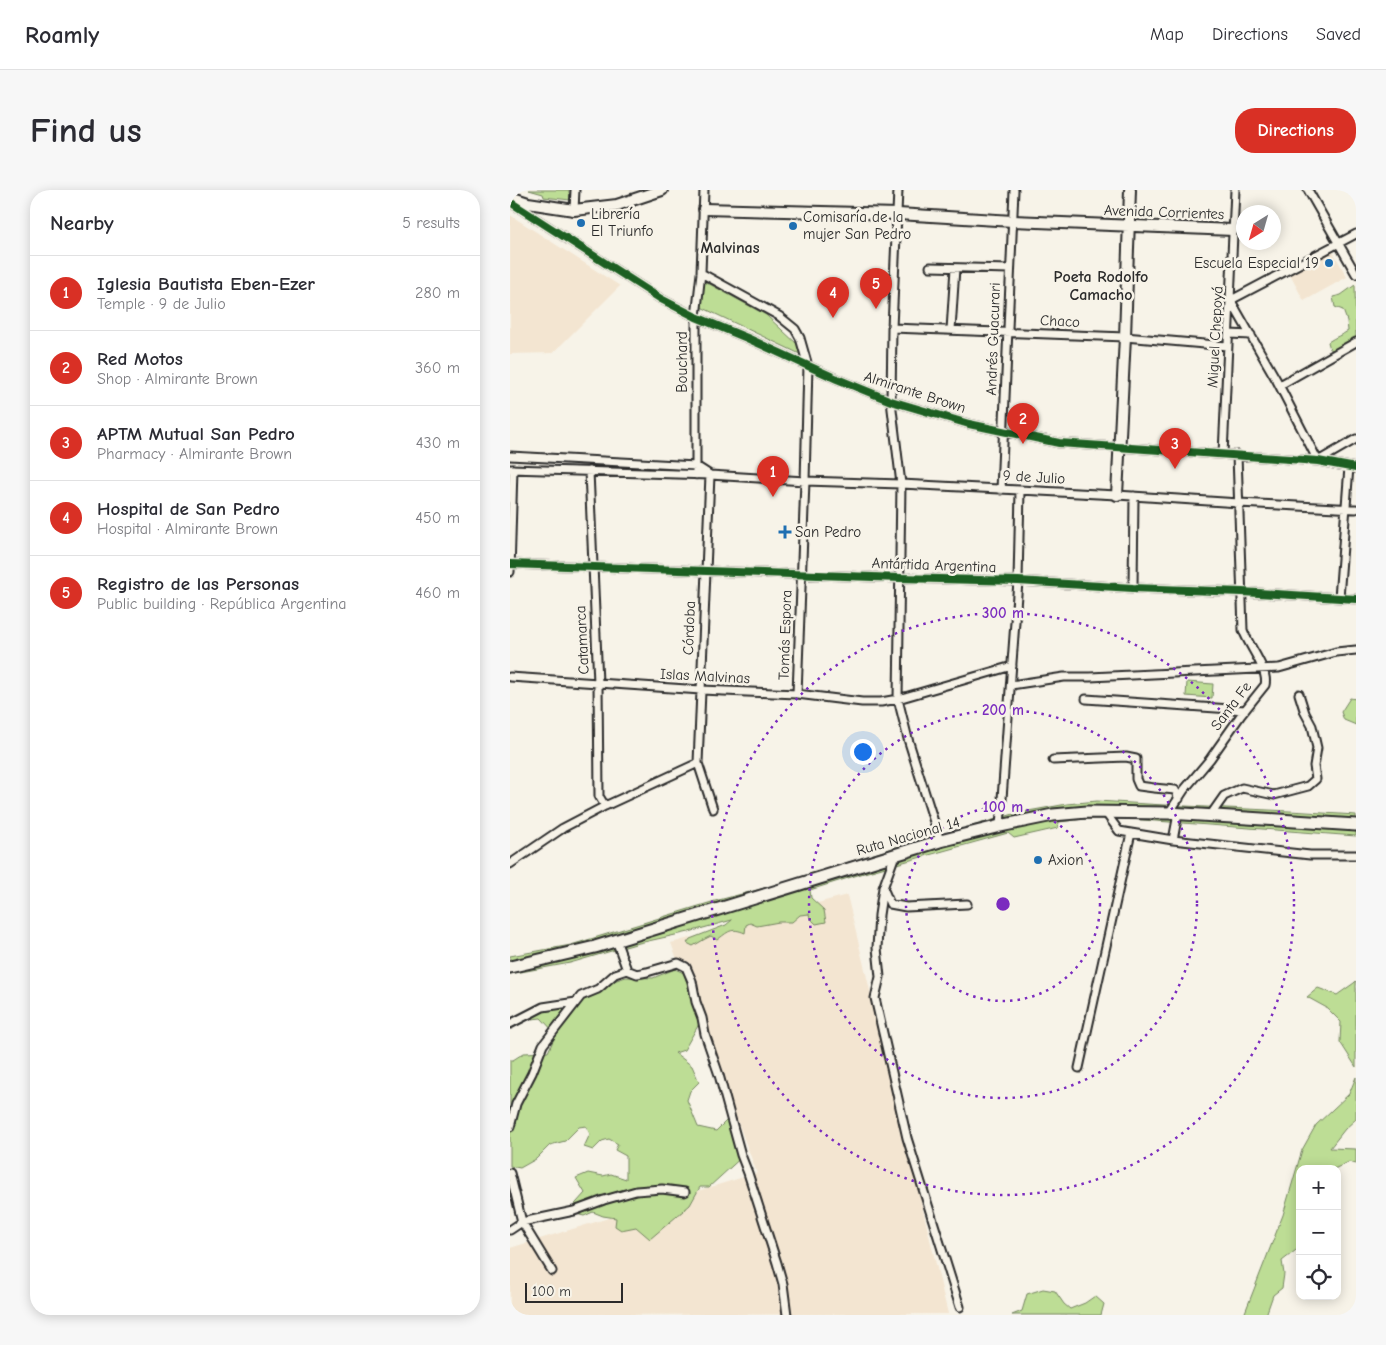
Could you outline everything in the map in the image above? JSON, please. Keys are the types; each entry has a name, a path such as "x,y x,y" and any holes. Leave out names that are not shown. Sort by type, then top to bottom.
{"highway":[{"name":"Ruta Nacional 14","path":"510,967 616,940 940,841 1000,826 1070,813 1173,813 1356,825"}],"main road":[{"path":"510,197 528,203 574,210 617,206 662,190"},
{"path":"1117,495 1130,226 1130,190"},
{"name":"Avenida Corrientes","path":"704,209 898,214 1013,221 1233,230"}],"street":[{"path":"574,210 575,190"},
{"name":"Bouchard","path":"696,475 696,317 701,273 704,190"},
{"path":"898,190 891,401 901,484 898,699 908,739 940,841"},
{"name":"Andrés Guacurari","path":"1001,490 1014,190"},
{"name":"Miguel Chepoyá","path":"1223,454 1235,190"},
{"path":"1308,190 1356,274"},
{"name":"Almirante Brown","path":"510,202 661,299 696,317 891,401 969,424 1059,443 1318,461 1353,467"},
{"path":"1356,234 1231,300 1280,385 1318,461 1356,439"},
{"path":"930,267 1010,269"},
{"path":"951,330 955,268"},
{"name":"Tomás Espora","path":"701,273 779,316 795,329 800,338 808,366 796,694"},
{"name":"Chaco","path":"892,328 1125,337 1227,346"},
{"path":"1228,334 1251,335"},
{"path":"1280,385 1356,342"},
{"name":"Santa Fe","path":"1173,813 1184,790 1210,759 1265,685 1266,680 1243,630 1237,455"},
{"name":"9 de Julio","path":"510,456 696,466 710,475"},
{"path":"1339,598 1346,509 1353,467"},
{"path":"510,572 512,469"},
{"name":"9 de Julio","path":"512,469 710,475 805,481 901,484 1356,509"},
{"name":"Catamarca","path":"589,472 598,683 599,796"},
{"name":"Córdoba","path":"710,475 698,763 713,809"},
{"path":"1000,826 1018,581 1020,491"},
{"path":"1133,588 1134,496"},
{"name":"Antártida Argentina","path":"510,564 1018,581 1356,599"},
{"path":"1011,685 1064,677 1279,668 1336,652 1356,650"},
{"name":"Islas Malvinas","path":"510,677 701,690 796,694 862,702 881,702 898,699 1012,666"},
{"path":"1210,816 1224,796 1242,788 1274,795 1308,786 1316,779 1314,766 1317,748 1312,726 1305,713 1299,694"},
{"path":"1086,699 1245,710"},
{"path":"1053,760 1126,757 1136,759 1136,779 1139,786 1175,790 1179,799"},
{"path":"510,864 564,828 605,806 698,763"},
{"path":"599,796 605,806"},
{"path":"592,813 597,806 599,796"},
{"path":"1104,812 1119,831 1130,833 1173,840 1310,855 1356,855"},
{"path":"1173,813 1173,840"},
{"path":"1079,1068 1130,833"},
{"path":"895,855 883,888 879,915 877,948 880,978 875,998 907,1138 960,1307"},
{"path":"883,888 890,904 906,907 966,904"},
{"path":"616,940 627,970"},
{"path":"510,1127 511,1117 516,1104 543,1045 581,996 598,989 615,974 627,970 637,974 678,963 686,968 692,980 696,1002 702,1018 704,1034 719,1075 741,1155 777,1263 783,1284 788,1315"},
{"path":"510,1024 543,1007 576,1002"},
{"path":"510,1173 522,1222 552,1271"},
{"path":"510,1230 522,1222 574,1211 636,1191 662,1189 685,1192"}],"shaded area":[{"path":"510,215 620,286 553,353 510,354"},
{"path":"1332,250 1347,277 1304,301 1289,273"},
{"path":"847,895 948,1314 510,1315 510,1248 757,1173 671,943"}],"green space":[{"path":"529,190 569,190 569,193 572,195 570,200 544,197 543,194"},
{"path":"704,281 766,315 797,344 800,354 701,307"},
{"path":"1355,285 1356,343 1337,351 1330,349 1328,342 1348,331 1343,310 1335,307 1333,297 1341,295"},
{"path":"1187,682 1213,684 1212,698 1186,696"},
{"path":"1350,698 1356,699 1356,725 1344,720 1341,712"},
{"path":"1097,801 1356,815 1356,836 1129,819 1084,819 1059,822 1058,828 1014,838 1008,833 810,890 811,898 824,910 826,922 816,924 809,914 800,915 792,922 757,926 750,923 746,925 745,933 733,930 717,940 711,936 693,946 687,943 690,939 726,925 732,920 639,943 570,963 510,974 510,956 571,945 715,901 780,884 912,842 1017,813"},
{"path":"675,969 684,973 699,1024 684,1050 675,1053 692,1066 699,1082 690,1091 687,1100 698,1127 716,1131 726,1121 738,1131 744,1155 709,1187 700,1187 690,1205 650,1239 636,1227 621,1230 615,1226 616,1218 593,1212 584,1216 568,1212 585,1193 576,1178 588,1173 603,1176 611,1174 626,1179 626,1156 615,1150 618,1144 609,1139 602,1141 593,1150 584,1147 590,1134 586,1126 579,1127 565,1141 550,1145 536,1159 520,1168 510,1166 510,1060 524,1053 548,1052 556,1034 541,1018 532,1019 530,1013 559,1006 585,990 626,977 653,978"},
{"path":"1356,981 1356,1067 1340,1042 1341,1022 1327,1008 1307,997 1318,988 1337,995"},
{"path":"1356,1077 1356,1119 1345,1129 1330,1148 1356,1149 1356,1164 1349,1162 1341,1166 1298,1165 1302,1150 1316,1125 1349,1094"},
{"path":"1296,1171 1296,1250 1282,1261 1284,1274 1282,1288 1273,1295 1266,1315 1244,1315 1283,1215"},
{"path":"1043,1289 1055,1291 1070,1309 1085,1303 1095,1296 1104,1304 1101,1315 1012,1315 1022,1311 1027,1294"}],"cycle path":[{"path":"510,202 661,299 696,317 891,401 969,424 1059,443 1318,461 1356,468"},
{"path":"510,564 1018,581 1356,599"}],"place":[{"name":"Librería El Triunfo","path":"581,223"},
{"name":"Comisaría de la mujer San Pedro","path":"793,226"},
{"name":"Escuela Especial 19","path":"1329,263"},
{"name":"Registro de las Personas","path":"876,309"},
{"name":"Hospital de San Pedro","path":"833,318"},
{"name":"Red Motos","path":"1023,444"},
{"name":"APTM Mutual San Pedro","path":"1175,469"},
{"name":"Iglesia Bautista Eben-Ezer","path":"773,497"},
{"name":"San Pedro","path":"785,532"},
{"name":"Axion","path":"1038,860"}],"district":[{"name":"Malvinas","path":"730,248"},
{"name":"Poeta Rodolfo Camacho","path":"1101,286"}]}
